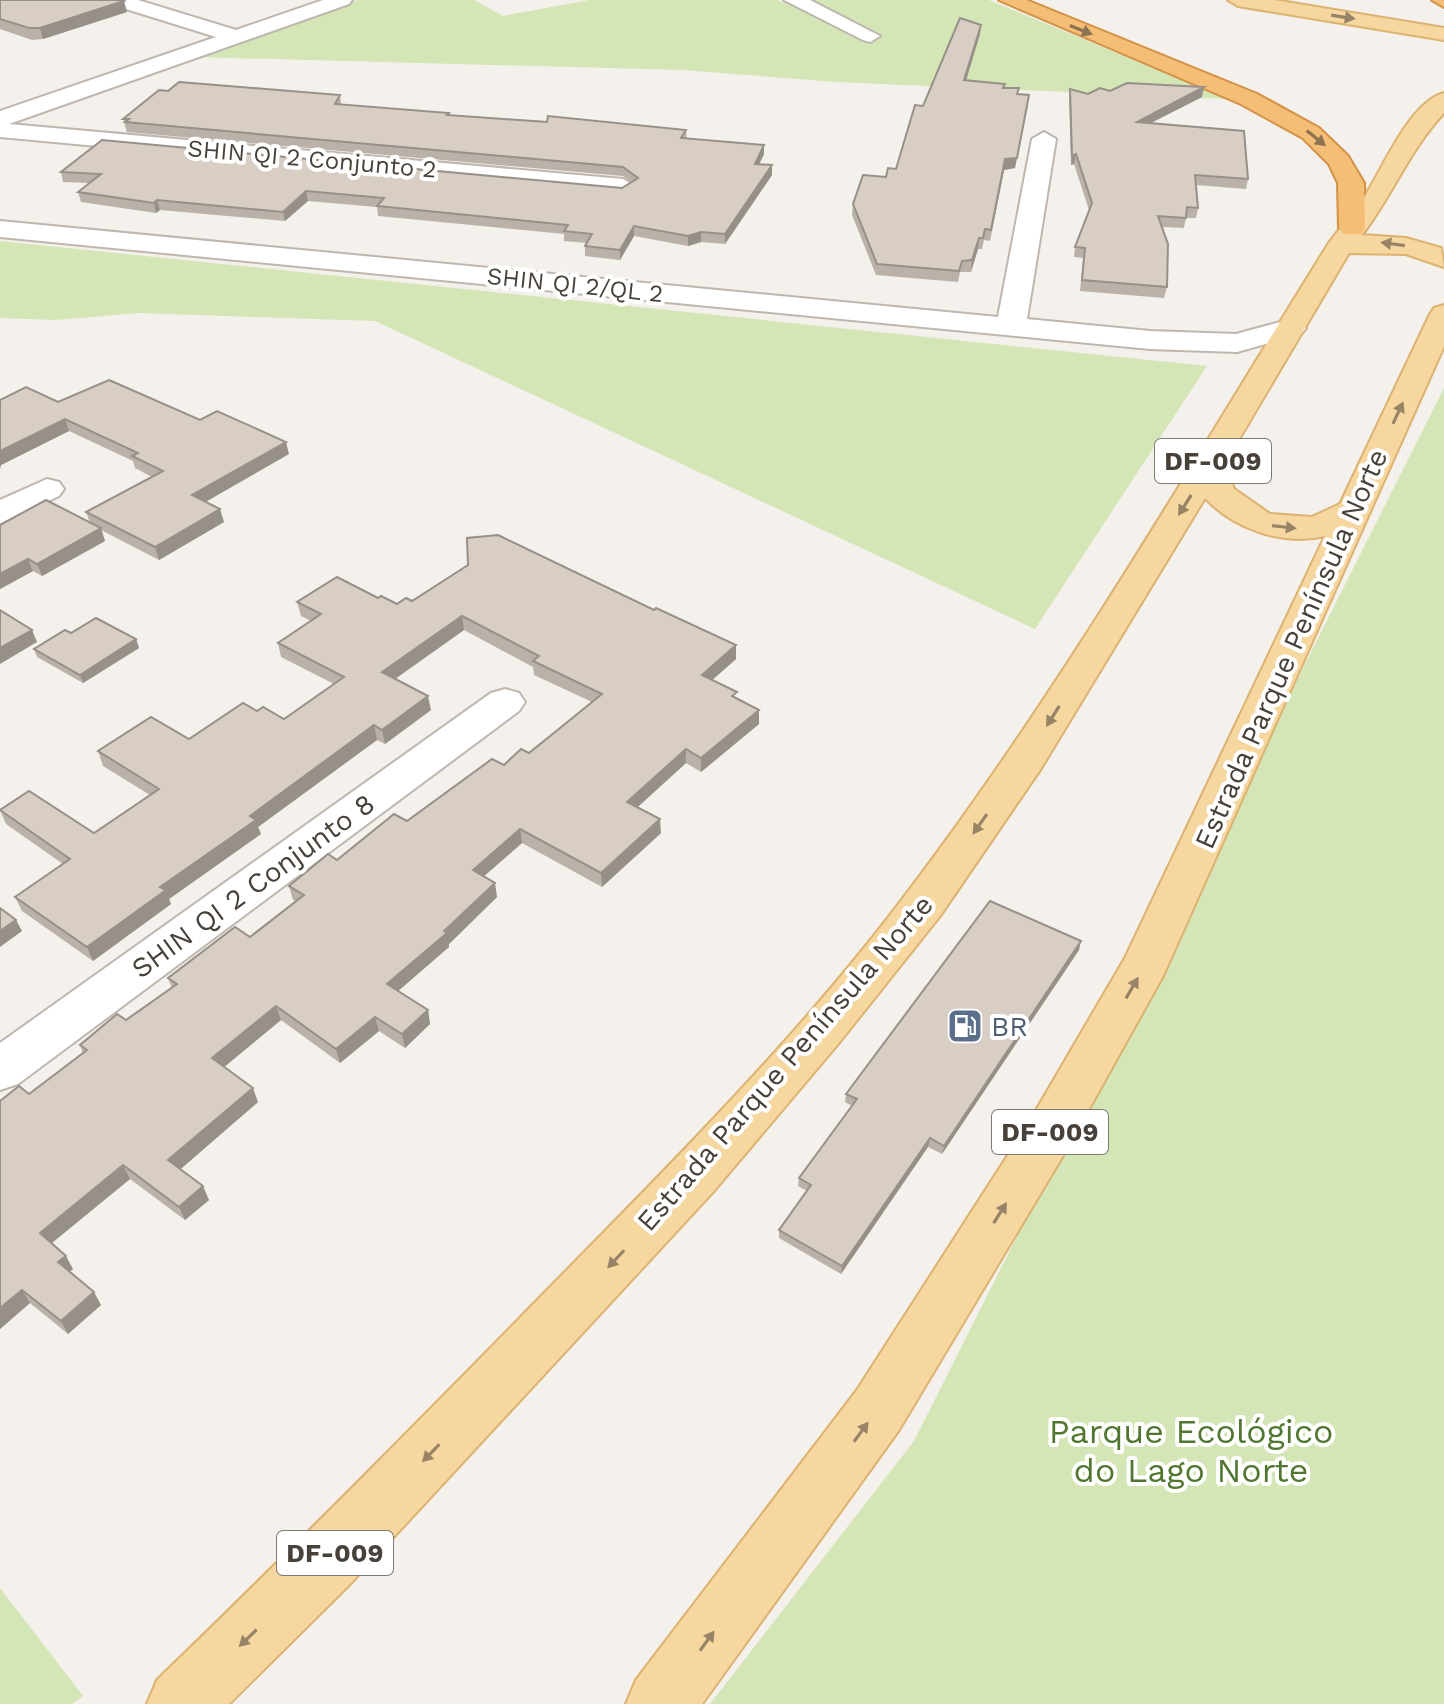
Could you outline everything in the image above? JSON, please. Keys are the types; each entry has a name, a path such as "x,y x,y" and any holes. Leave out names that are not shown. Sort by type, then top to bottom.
{"highway":[{"path":"1009,0 1249,99 1311,133 1339,161 1351,183 1346,237"}],"main road":[{"path":"1238,0 1434,32"},
{"name":"Estrada Parque Península Norte","path":"181,1704 329,1559 694,1176 821,1030 924,904 1025,760 1210,465 1346,237 1375,201 1415,130 1444,100"},
{"path":"1346,237 1397,244 1444,259"},
{"name":"Estrada Parque Península Norte","path":"660,1704 878,1410 1046,1139 1146,963 1444,314"},
{"path":"1210,465 1219,494 1259,522 1290,528 1318,527 1354,510"}],"street":[{"path":"117,0 238,37"},
{"path":"0,119 342,0"},
{"path":"794,0 870,36"},
{"name":"SHIN QI 2 Conjunto 2","path":"0,130 623,187"},
{"path":"1011,327 1044,139"},
{"name":"SHIN QI 2/QL 2","path":"0,229 1150,340 1237,343 1291,328"},
{"name":"SHIN QI 2/QL 2","path":"1150,340 1232,357 1260,382"},
{"path":"0,514 47,489"},
{"name":"SHIN QI 2 Conjunto 8","path":"0,1070 505,702"}],"green space":[{"path":"358,0 474,0 503,16 589,0 777,0 784,3 797,0 989,0 1228,99 836,82 683,70 194,57"},
{"path":"0,241 1207,366 1035,629 375,321 139,313 56,320 0,318"},
{"name":"Parque Ecológico do Lago Norte","path":"1444,388 1444,1704 710,1704 914,1441"},
{"path":"0,1588 83,1696 72,1704 0,1704"}],"building":[{"path":"0,0 124,1 40,28 29,28 0,19"},
{"path":"960,18 981,25 964,80 1005,84 1003,88 1019,88 1017,94 1029,95 1017,158 1005,159 991,230 985,229 972,260 962,261 959,271 877,264 853,204 863,175 886,177 888,168 896,169 915,105 923,106"},
{"path":"179,82 340,95 335,104 449,113 447,115 547,122 548,116 686,130 681,138 764,145 755,164 772,165 725,234 701,232 688,236 634,226 620,250 585,246 592,234 564,231 568,225 377,206 384,198 306,191 283,212 157,200 154,203 78,192 101,174 61,172 102,140 622,188 638,178 623,167 125,122 129,119 123,119 159,90 168,91"},
{"path":"1127,83 1204,87 1137,122 1244,131 1248,179 1195,175 1198,208 1187,207 1186,218 1158,216 1168,244 1167,287 1082,280 1085,248 1075,247 1092,203 1076,154 1072,156 1070,89 1088,94 1100,88 1110,91"},
{"path":"109,380 200,420 217,411 286,442 192,495 220,509 155,547 86,512 163,471 132,456 138,453 65,419 0,451 0,400 26,387 58,402"},
{"path":"46,500 101,528 37,564 28,559 0,574 0,525"},
{"path":"498,535 654,610 656,608 736,645 702,675 737,692 732,696 759,710 701,758 686,749 627,802 660,819 601,873 520,829 473,870 495,883 444,931 447,933 387,984 428,1010 402,1034 375,1017 336,1049 276,1006 212,1058 253,1088 168,1160 203,1186 179,1207 123,1165 40,1233 66,1256 58,1262 94,1292 61,1321 22,1290 0,1308 0,1101 19,1086 29,1094 87,1050 80,1045 117,1014 126,1020 177,984 168,978 235,927 250,937 304,895 289,886 328,854 337,860 394,814 407,821 492,759 504,765 521,749 529,753 602,694 533,661 539,656 462,616 382,672 428,696 382,730 374,725 250,816 256,820 160,887 166,890 87,947 15,897 70,859 0,810 29,791 94,833 159,789 98,751 151,717 189,739 243,703 257,711 263,707 284,719 344,677 278,643 321,614 297,602 337,577 378,598 381,596 397,604 406,598 412,601 468,565 467,538"},
{"path":"0,610 32,630 0,648"},
{"path":"96,618 136,639 80,675 34,649 65,630 71,633"},
{"name":"BR","path":"990,901 1081,941 944,1146 930,1138 842,1266 779,1230 811,1185 799,1178 857,1099 846,1094"},
{"path":"0,908 16,920 0,931"}],"place":[{"name":"BR","path":"965,1026"}]}
